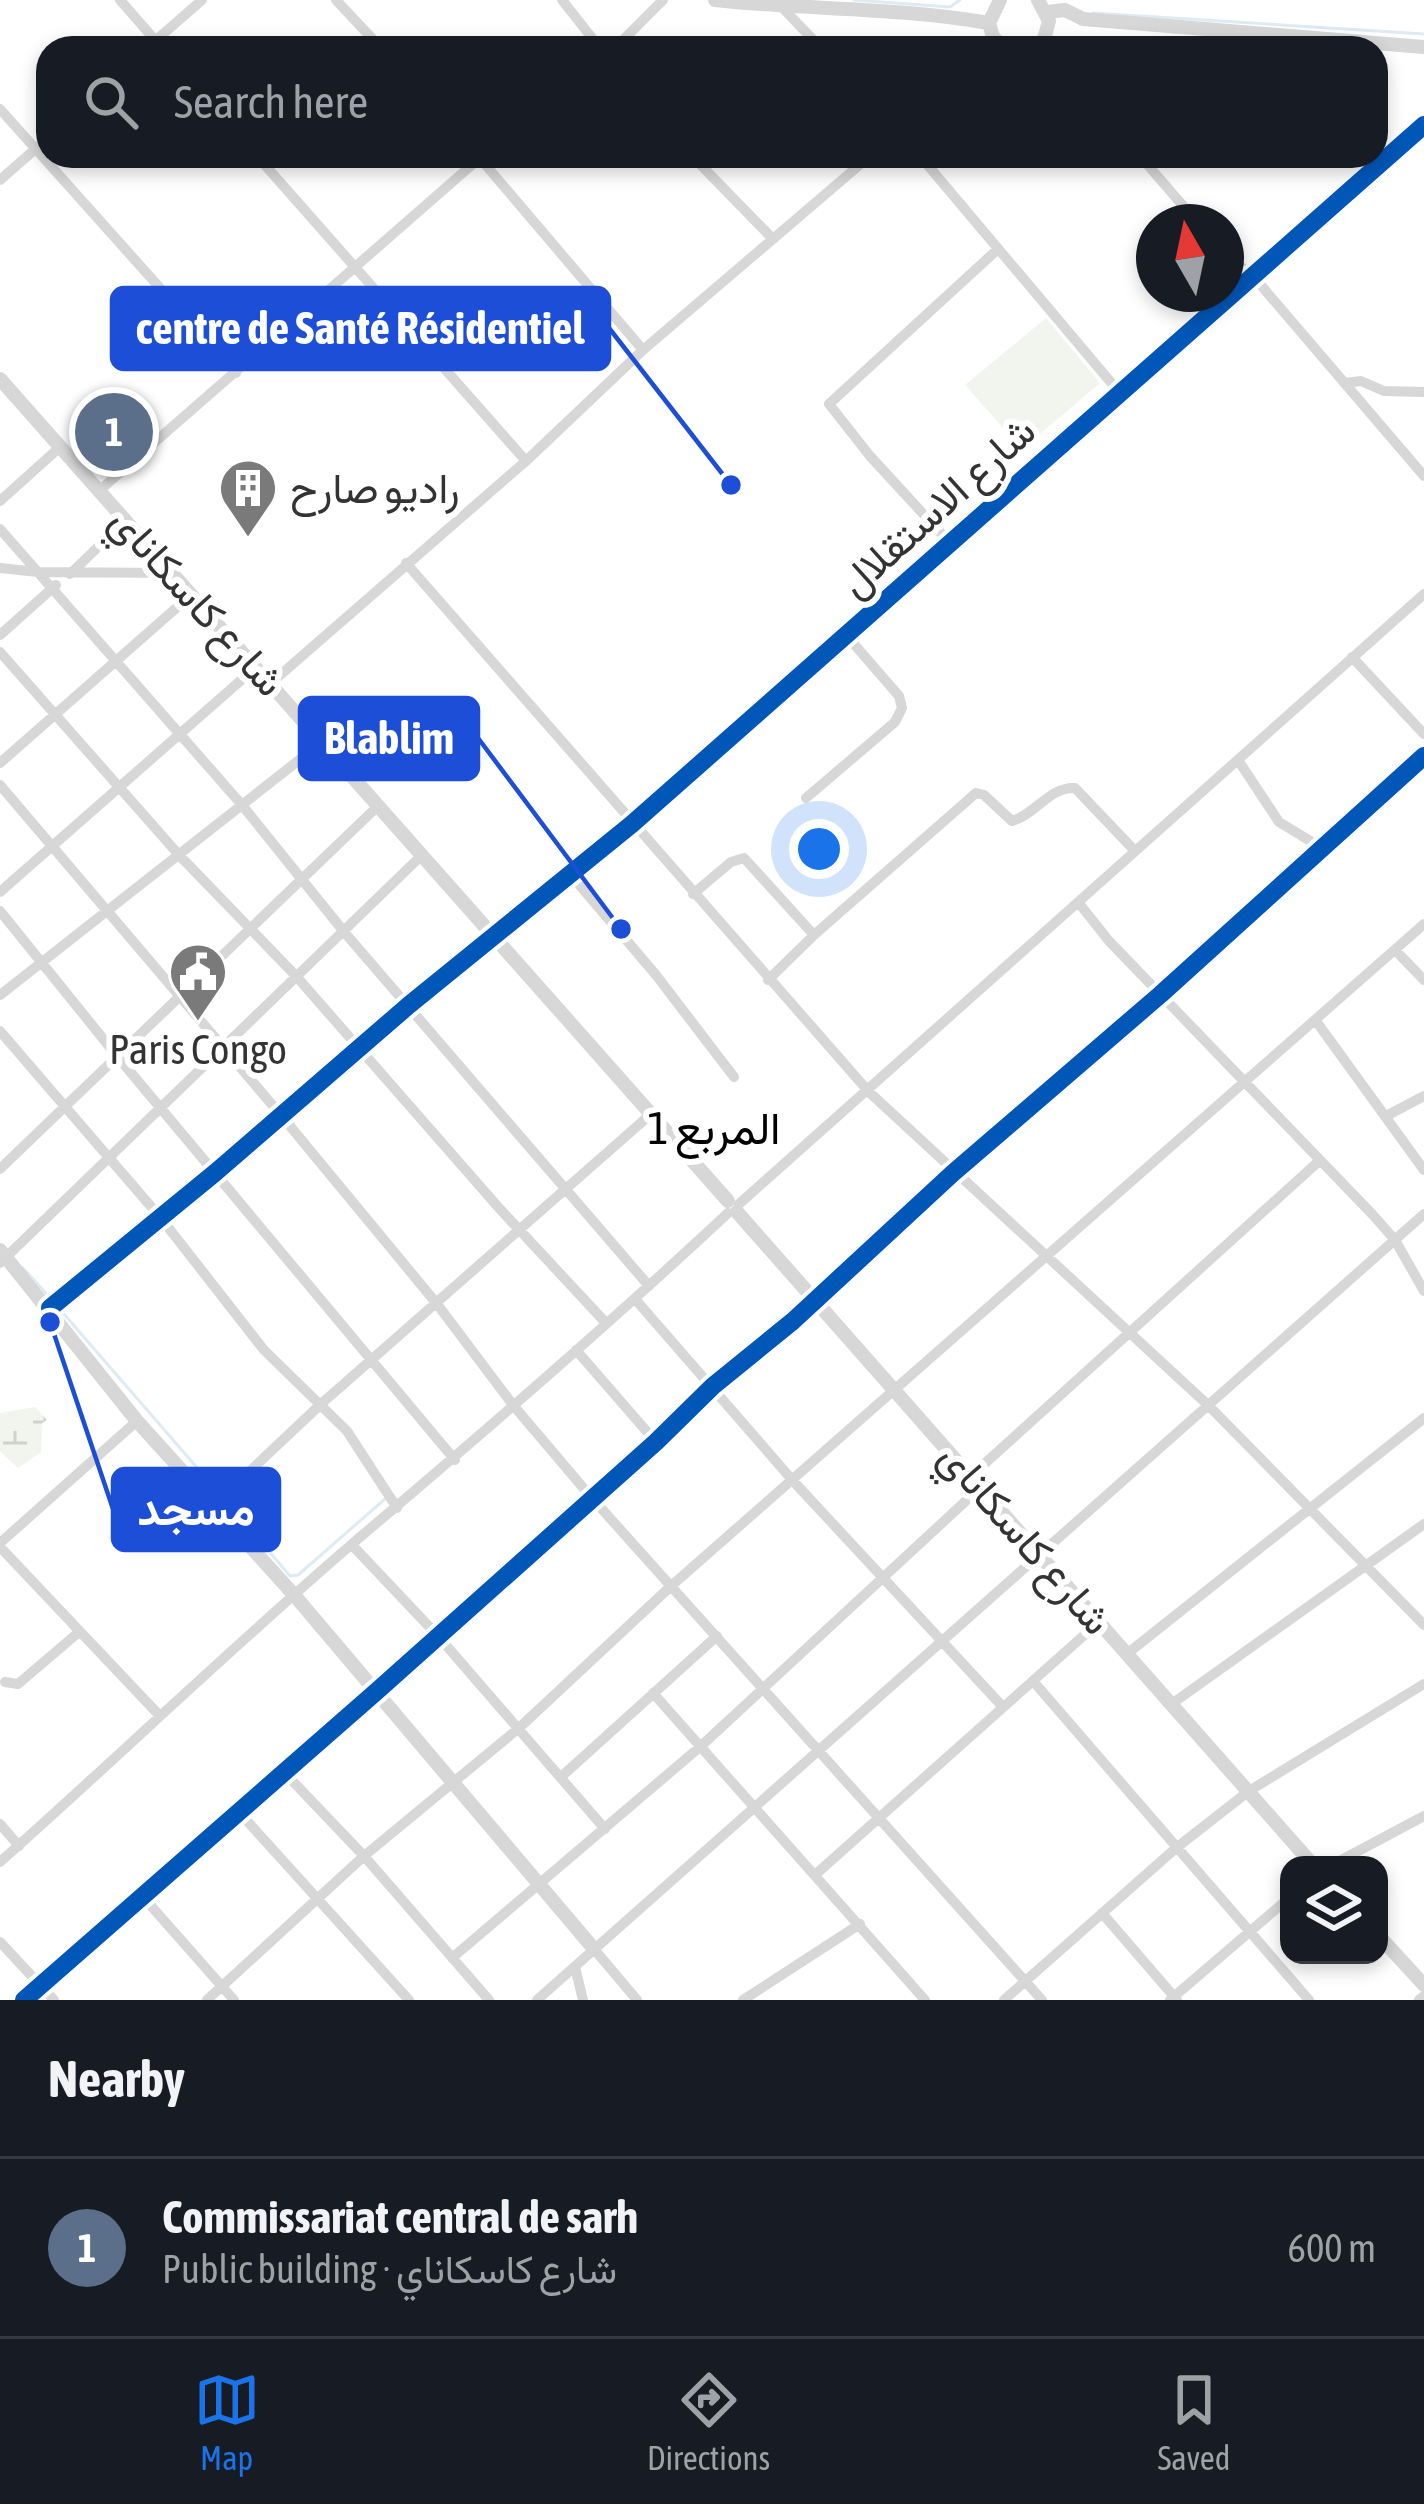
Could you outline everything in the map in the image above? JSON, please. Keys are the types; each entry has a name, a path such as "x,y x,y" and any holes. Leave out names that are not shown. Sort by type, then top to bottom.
{"street":[{"path":"120,0 147,36"},
{"path":"165,36 202,0"},
{"path":"336,0 370,36"},
{"path":"562,0 590,36"},
{"path":"627,36 663,0"},
{"path":"715,0 989,22"},
{"path":"994,36 989,22 998,0"},
{"path":"779,4 809,36"},
{"path":"1042,36 1043,4 1083,20 1285,36"},
{"path":"1053,36 1083,20"},
{"path":"1388,44 1424,47"},
{"path":"0,109 35,149 0,180"},
{"name":"شارع الاستقلال","path":"1388,157 1424,125"},
{"path":"52,168 236,373"},
{"path":"268,168 526,461"},
{"path":"100,490 468,168"},
{"path":"489,168 643,350"},
{"path":"704,168 771,238"},
{"path":"271,683 526,461 643,350 856,168"},
{"path":"930,168 1119,392"},
{"path":"1150,168 1181,204"},
{"name":"شارع الاستقلال","path":"495,937 632,824 1375,168"},
{"path":"950,543 829,404 998,249"},
{"path":"1244,269 1424,476"},
{"path":"1344,383 1361,381 1384,391 1424,392"},
{"name":"شارع كاسكاناي","path":"1,382 1305,1856"},
{"path":"0,501 60,447"},
{"path":"0,635 126,520"},
{"path":"0,529 242,805 345,933 649,1286"},
{"path":"406,563 868,1092 1209,1406 1424,1625"},
{"path":"0,568 171,573"},
{"path":"0,1862 159,1715 455,1460 1424,594"},
{"path":"0,763 191,595"},
{"path":"806,798 895,722 902,708 899,696 847,636"},
{"path":"0,652 607,1323"},
{"path":"1352,657 1424,734"},
{"path":"0,892 256,667"},
{"path":"0,994 322,742"},
{"path":"24,2000 1424,756"},
{"path":"1238,760 1279,822 1322,848"},
{"path":"0,785 180,993 591,1497 1042,2000"},
{"path":"768,980 976,793 1012,821 1023,818 1050,795 1075,788 1135,851"},
{"path":"0,1168 379,805"},
{"path":"422,855 2,1257 50,1308 137,1421 295,1596 637,2000"},
{"path":"693,894 731,862 744,858 814,934"},
{"path":"571,875 734,1076"},
{"path":"1078,902 1108,940 1247,1080 1395,1240 1424,1291"},
{"path":"0,910 455,1460"},
{"path":"207,2000 364,1856 519,1728 670,1587 1424,924"},
{"path":"50,1308 495,937"},
{"path":"1395,950 1424,980"},
{"path":"1316,1021 1424,1170"},
{"path":"0,1031 160,1217 264,1350 363,1452 397,1508"},
{"path":"1387,1116 1424,1096"},
{"path":"215,1504 321,1404 651,1114"},
{"path":"452,1958 701,1747 884,1576 1128,1332 1318,1162"},
{"path":"537,2000 1424,1214"},
{"path":"635,1299 794,1482 1003,1707"},
{"path":"576,1350 656,1442"},
{"path":"1128,1653 1424,1418"},
{"path":"137,1421 0,1545 159,1715"},
{"path":"1173,1703 1424,1524"},
{"path":"352,1545 605,1828"},
{"path":"816,1874 1099,1622"},
{"path":"5,1682 20,1682 80,1632"},
{"path":"561,1777 717,1636"},
{"path":"1033,1681 1310,2000"},
{"path":"1004,2000 1176,1847 1250,1791 1424,1684"},
{"path":"652,1693 925,2000"},
{"path":"283,1771 489,2000"},
{"path":"239,1812 409,2000"},
{"path":"1348,1856 1424,1816"},
{"path":"0,1824 19,1846"},
{"path":"144,1898 234,2000"},
{"path":"1102,1913 1174,1999 1280,1906"},
{"path":"743,2000 860,1924"},
{"path":"0,1942 54,2000"},
{"path":"1388,1946 1424,1985"},
{"path":"574,1967 583,2000"}],"green space":[{"path":"1046,318 1100,383 1022,449 965,385"},
{"path":"35,1407 47,1420 42,1423 41,1452 18,1468 0,1451 0,1413"}],"waterway":[{"path":"854,0 950,7 960,0"},
{"path":"1093,13 1424,34"},
{"path":"23,1268 53,1301"},
{"path":"57,1306 219,1493"},
{"path":"227,1502 290,1576 298,1575 385,1499"}],"cycle path":[{"path":"1388,157 1424,125"},
{"path":"50,1308 632,824 1375,168"},
{"path":"24,2000 1424,756"}],"place":[{"name":"Commissariat central de sarh","path":"114,432"},
{"name":"centre de Santé Résidentiel","path":"731,485"},
{"name":"راديو صارح","path":"248,539"},
{"name":"Blablim","path":"621,929"},
{"name":"Paris Congo","path":"198,1023"},
{"name":"مسجد","path":"50,1322"}],"district":[{"name":"المربع 1","path":"714,1128"}]}
